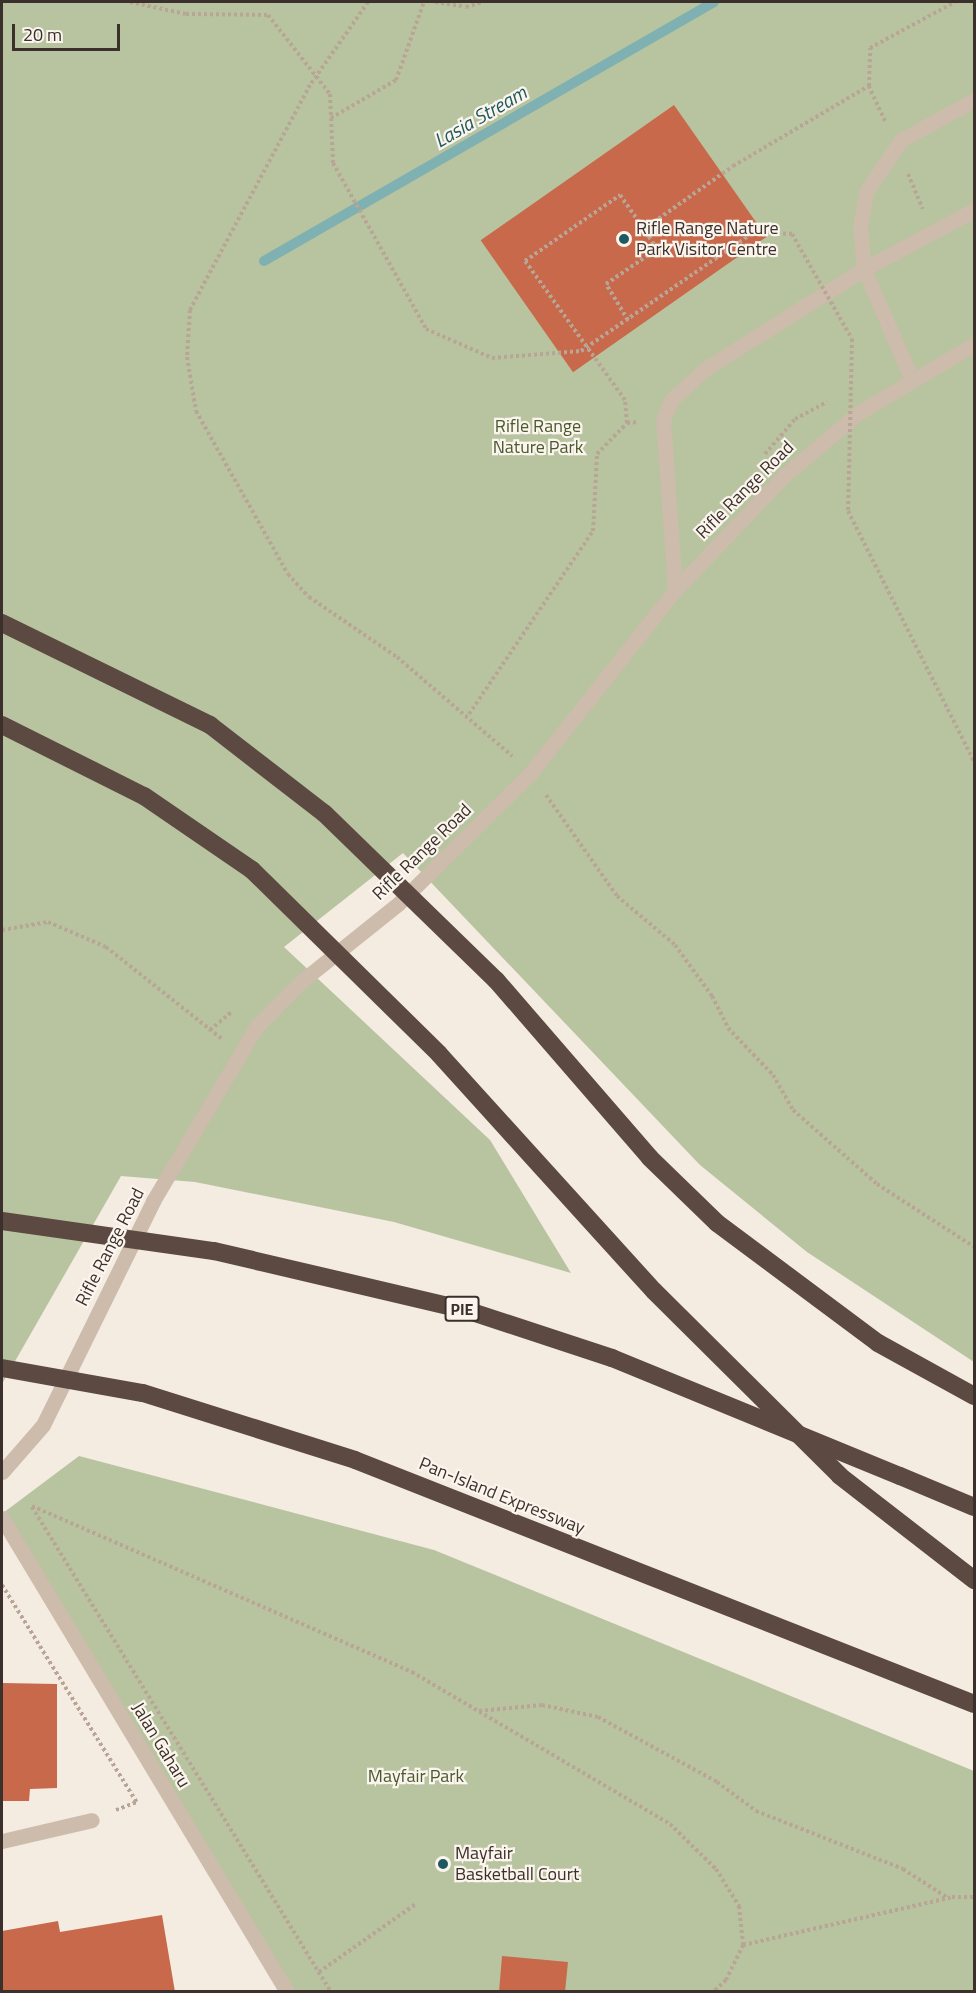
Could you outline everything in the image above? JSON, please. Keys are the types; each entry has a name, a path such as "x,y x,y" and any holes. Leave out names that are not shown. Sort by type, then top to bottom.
{"highway":[{"path":"2,623 210,725 324,813 496,980 650,1158 717,1223 878,1343 975,1396"},
{"path":"6,728 144,796 252,870 439,1054 654,1291 840,1476 975,1580"},
{"name":"PIE","path":"2,1221 214,1251 466,1310 612,1358 975,1507"},
{"name":"Pan-Island Expressway","path":"2,1368 143,1393 355,1460 975,1704"}],"street":[{"path":"912,380 864,269 860,227 875,172 910,134 975,100"},
{"path":"675,590 663,420 675,395 705,369 864,269 975,210"},
{"name":"Rifle Range Road","path":"2,1472 43,1425 153,1201 257,1026 303,980 399,903 529,775 675,590 824,439 912,380 975,344"},
{"name":"Jalan Gaharu","path":"3,1521 287,1992"},
{"path":"2,1841 92,1820"}],"path":[{"path":"130,2 186,14 268,15 330,94 333,163 426,329 492,358 581,351 753,233 792,234 852,339 848,511 975,761"},
{"path":"368,2 310,86 190,310 187,357 196,411 288,574 309,597 469,714 529,775 617,896 675,945 712,996 728,1028 773,1075 793,1110 878,1184 975,1247"},
{"path":"331,117 396,80 424,2"},
{"path":"435,2 466,7 482,2"},
{"path":"883,115 869,86 870,48 955,2"},
{"path":"644,229 733,166 869,86"},
{"path":"627,423 625,400 525,261 620,195 657,249 606,284 628,320"},
{"path":"469,714 593,531 597,454 627,423 663,420"},
{"path":"2,930 48,922 106,946 240,1054"},
{"path":"3,1521 32,1506"},
{"path":"32,1506 412,1672 670,1824 722,1878 739,1906 743,1945 726,1980 712,1992"},
{"path":"32,1506 331,1992"},
{"path":"2,1585 137,1803"},
{"path":"479,1712 542,1705 598,1717 717,1782 756,1811 903,1869 948,1898"},
{"path":"92,1820 137,1803 165,1789"},
{"path":"743,1945 948,1898 975,1897"},
{"path":"319,1972 417,1903"}],"green space":[{"name":"Rifle Range Nature Park","path":"2,2 974,2 974,1362 807,1252 700,1165 403,853 284,947 490,1140 571,1273 394,1222 195,1182 121,1176 2,1384"},
{"name":"Mayfair Park","path":"79,1456 434,1550 974,1771 974,1991 294,1991 3,1513"}],"building":[{"name":"Rifle Range Nature Park Visitor Centre","path":"674,105 766,237 573,372 481,240"},
{"path":"2,1683 57,1684 57,1788 30,1789 29,1801 2,1801"},
{"path":"162,1915 175,1992 2,1992 2,1931 58,1921 60,1932"},
{"path":"502,1956 568,1962 565,1992 499,1992"}],"waterway":[{"name":"Lasia Stream","path":"264,261 714,2"}],"place":[{"name":"Rifle Range Nature Park Visitor Centre","path":"624,239"},
{"name":"Mayfair Basketball Court","path":"443,1864"}]}
